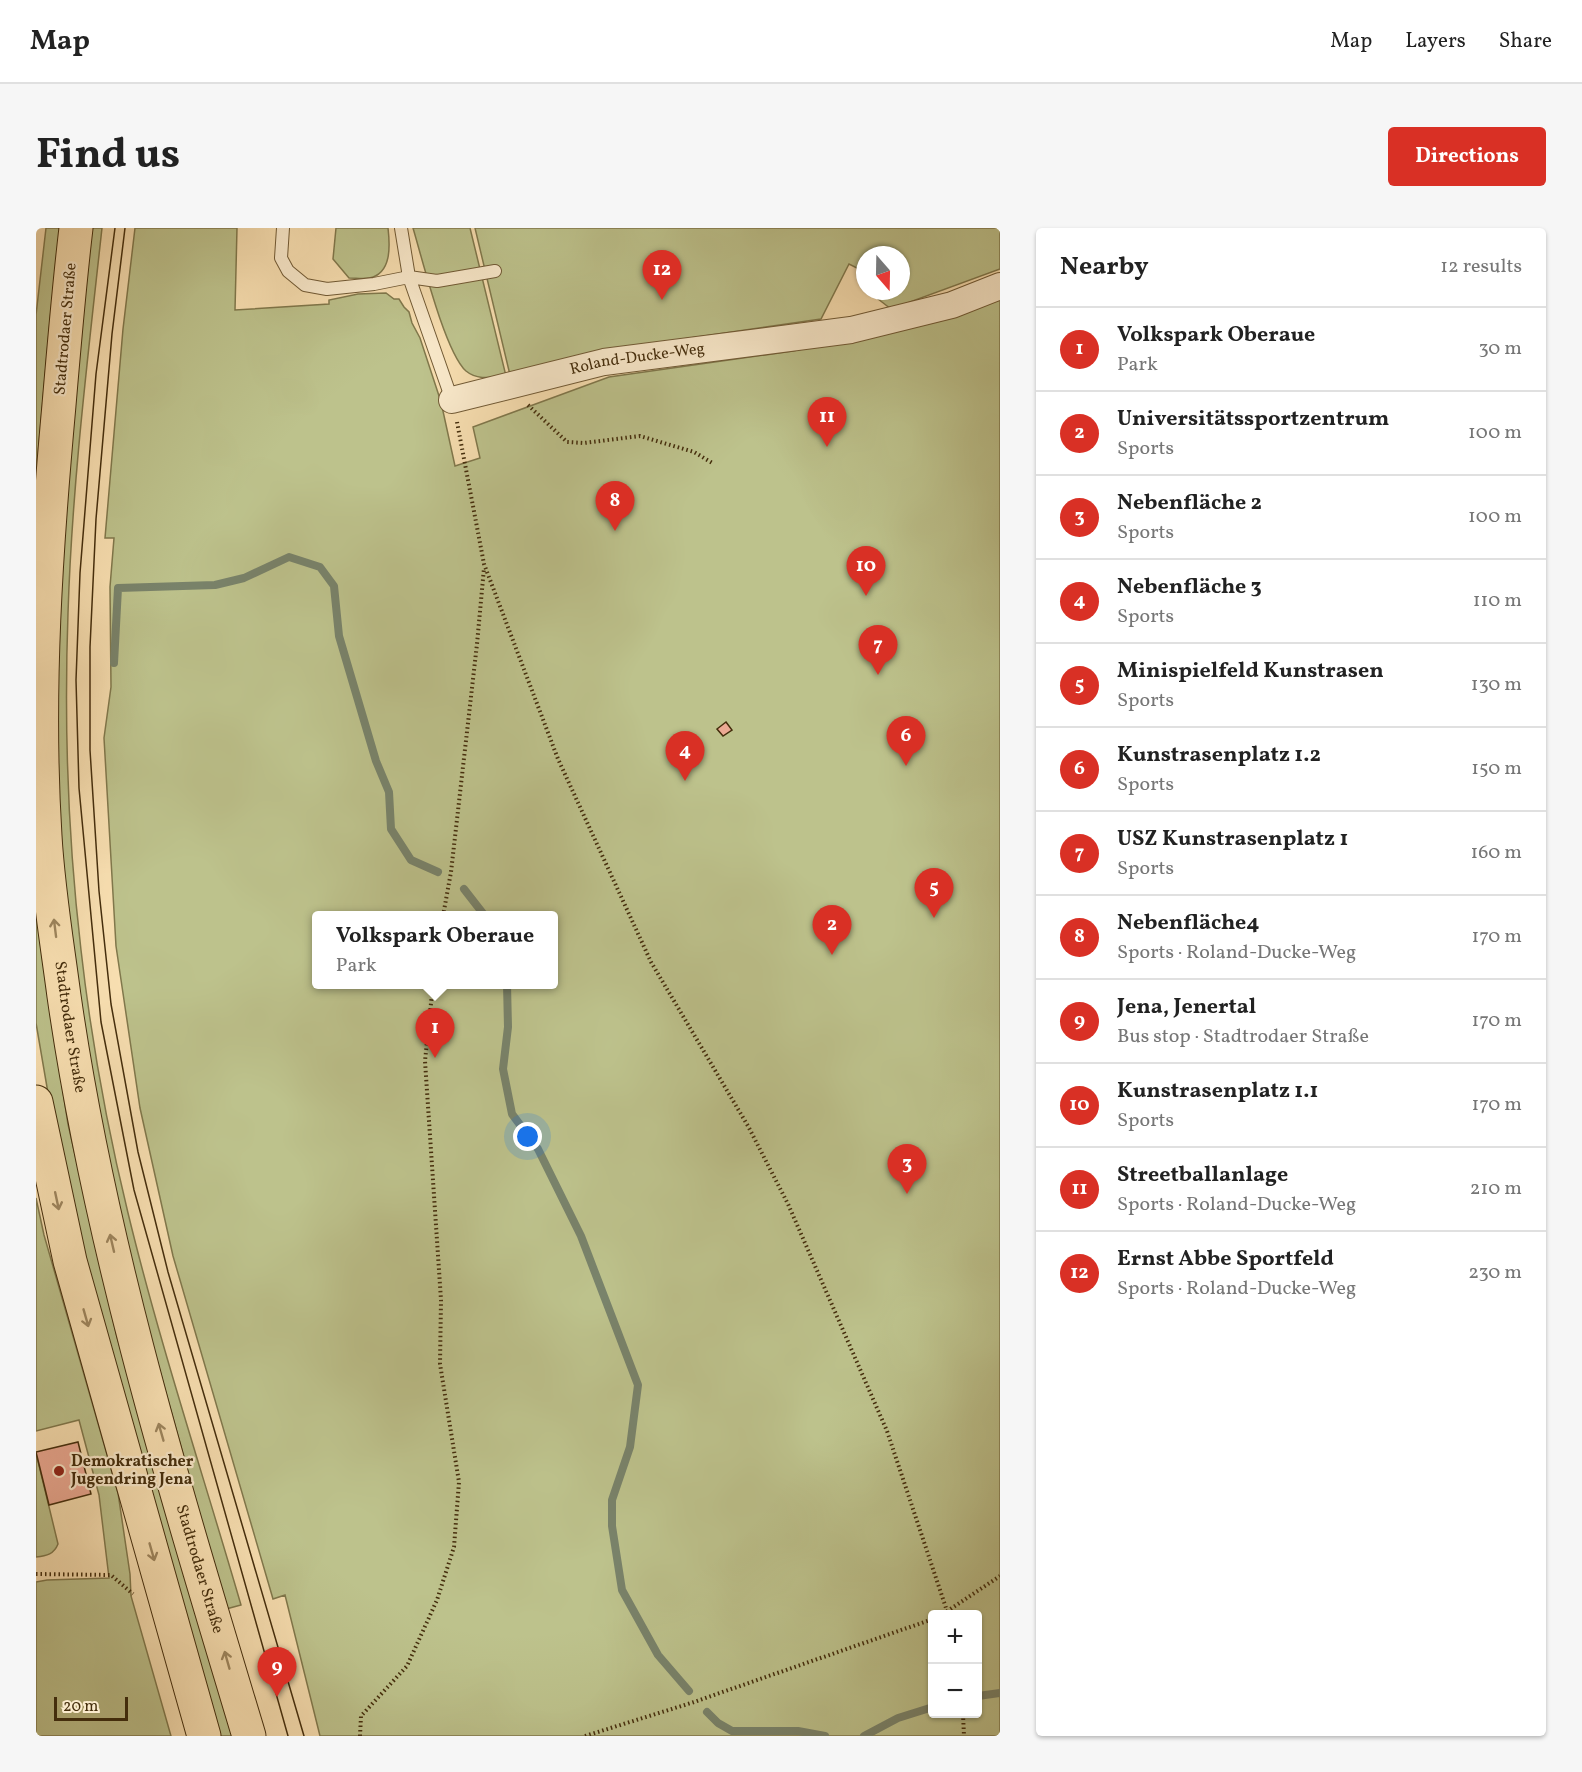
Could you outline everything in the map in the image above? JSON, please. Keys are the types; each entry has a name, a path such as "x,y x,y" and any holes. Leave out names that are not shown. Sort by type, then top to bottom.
{"main road":[{"name":"Stadtrodaer Straße","path":"76,228 47,534 42,678 45,837 73,1054 90,1152 122,1289 249,1736"},
{"path":"36,1102 70,1261 204,1736"}],"street":[{"name":"Roland-Ducke-Weg","path":"452,400 604,362 851,330 952,305 1000,286"}],"lane":[{"path":"283,228 280,258 288,271 305,285 327,289 374,284 409,276 437,281 495,271"},
{"path":"401,228 409,276 452,400"}],"path":[{"path":"520,398 567,442 584,444 640,436 694,452 714,464"},
{"path":"452,400 484,564 558,759 651,962 748,1126 793,1214 887,1431 945,1610"},
{"path":"444,911 451,872 484,564"},
{"path":"360,1736 361,1716 406,1665 437,1600 454,1547 459,1482 440,1364 441,1300 425,1061 432,989"},
{"path":"36,1574 111,1575 136,1597"},
{"path":"952,1610 1000,1576"},
{"path":"585,1736 691,1703 928,1621"},
{"path":"963,1718 964,1736"}],"green space":[{"path":"46,228 60,228 36,477 36,315"},
{"path":"87,228 102,228 77,469 68,613 68,782 77,908 95,1049 113,1148 128,1213 168,1360 241,1605 226,1609 113,1202 63,903 55,738 60,552"},
{"path":"135,228 237,228 235,310 329,304 329,300 358,294 386,293 394,299 399,299 409,312 420,338 441,402 455,466 480,458 473,427 609,377 793,351 912,325 1000,300 1000,1736 320,1736 285,1595 273,1599 173,1256 140,1108 116,946 104,738 111,687 110,587 114,538 105,538 123,329"},
{"path":"336,228 388,228 388,258 382,271 369,278 349,278 333,259"},
{"path":"413,228 470,228 506,376 486,378 475,376 466,371 458,361 442,325"},
{"path":"475,228 1000,228 1000,269 891,309 879,300 910,300 910,246 856,246 856,268 849,264 821,319 594,352 510,375"},
{"path":"36,888 44,969 68,1124 117,1337 234,1736 216,1736 61,1169 36,1023"},
{"path":"36,1198 44,1235 118,1493 131,1596 171,1736 36,1736 36,1582 109,1578 99,1495 79,1420 36,1431"},
{"path":"36,1453 58,1544 50,1554 36,1557"}],"building":[{"path":"726,722 732,730 723,736 717,729"},
{"path":"78,1442 91,1494 49,1505 36,1452"}],"waterway":[{"path":"114,663 118,588 215,585 244,578 289,557 320,567 334,586 339,636 376,761 389,792 391,829 411,860 438,872"},
{"path":"464,889 481,911"},
{"path":"507,989 508,1027 503,1069 512,1114 538,1149 581,1236 638,1385 630,1447 612,1500 612,1526 622,1590 658,1655 689,1691"},
{"path":"982,1695 1000,1693"},
{"path":"864,1736 898,1718 928,1709"},
{"path":"707,1712 718,1723 732,1731 798,1731 825,1736"}],"tram line":[{"path":"115,228 96,374 80,573 76,680 79,788 101,1022 134,1190 288,1736"},
{"path":"125,228 112,334 96,519 90,647 90,750 99,891 111,1004 138,1152 168,1272 304,1736"}],"place":[{"name":"Ernst Abbe Sportfeld","path":"662,300"},
{"name":"Streetballanlage","path":"827,447"},
{"name":"Nebenfläche4","path":"615,531"},
{"name":"Kunstrasenplatz 1.1","path":"866,596"},
{"name":"USZ Kunstrasenplatz 1","path":"878,675"},
{"name":"Kunstrasenplatz 1.2","path":"906,766"},
{"name":"Nebenfläche 3","path":"685,781"},
{"name":"Minispielfeld Kunstrasen","path":"934,918"},
{"name":"Universitätssportzentrum","path":"832,955"},
{"name":"Volkspark Oberaue","path":"435,1058"},
{"name":"Nebenfläche 2","path":"907,1194"},
{"name":"Demokratischer Jugendring Jena","path":"59,1471"},
{"name":"Jena, Jenertal","path":"277,1697"}]}
